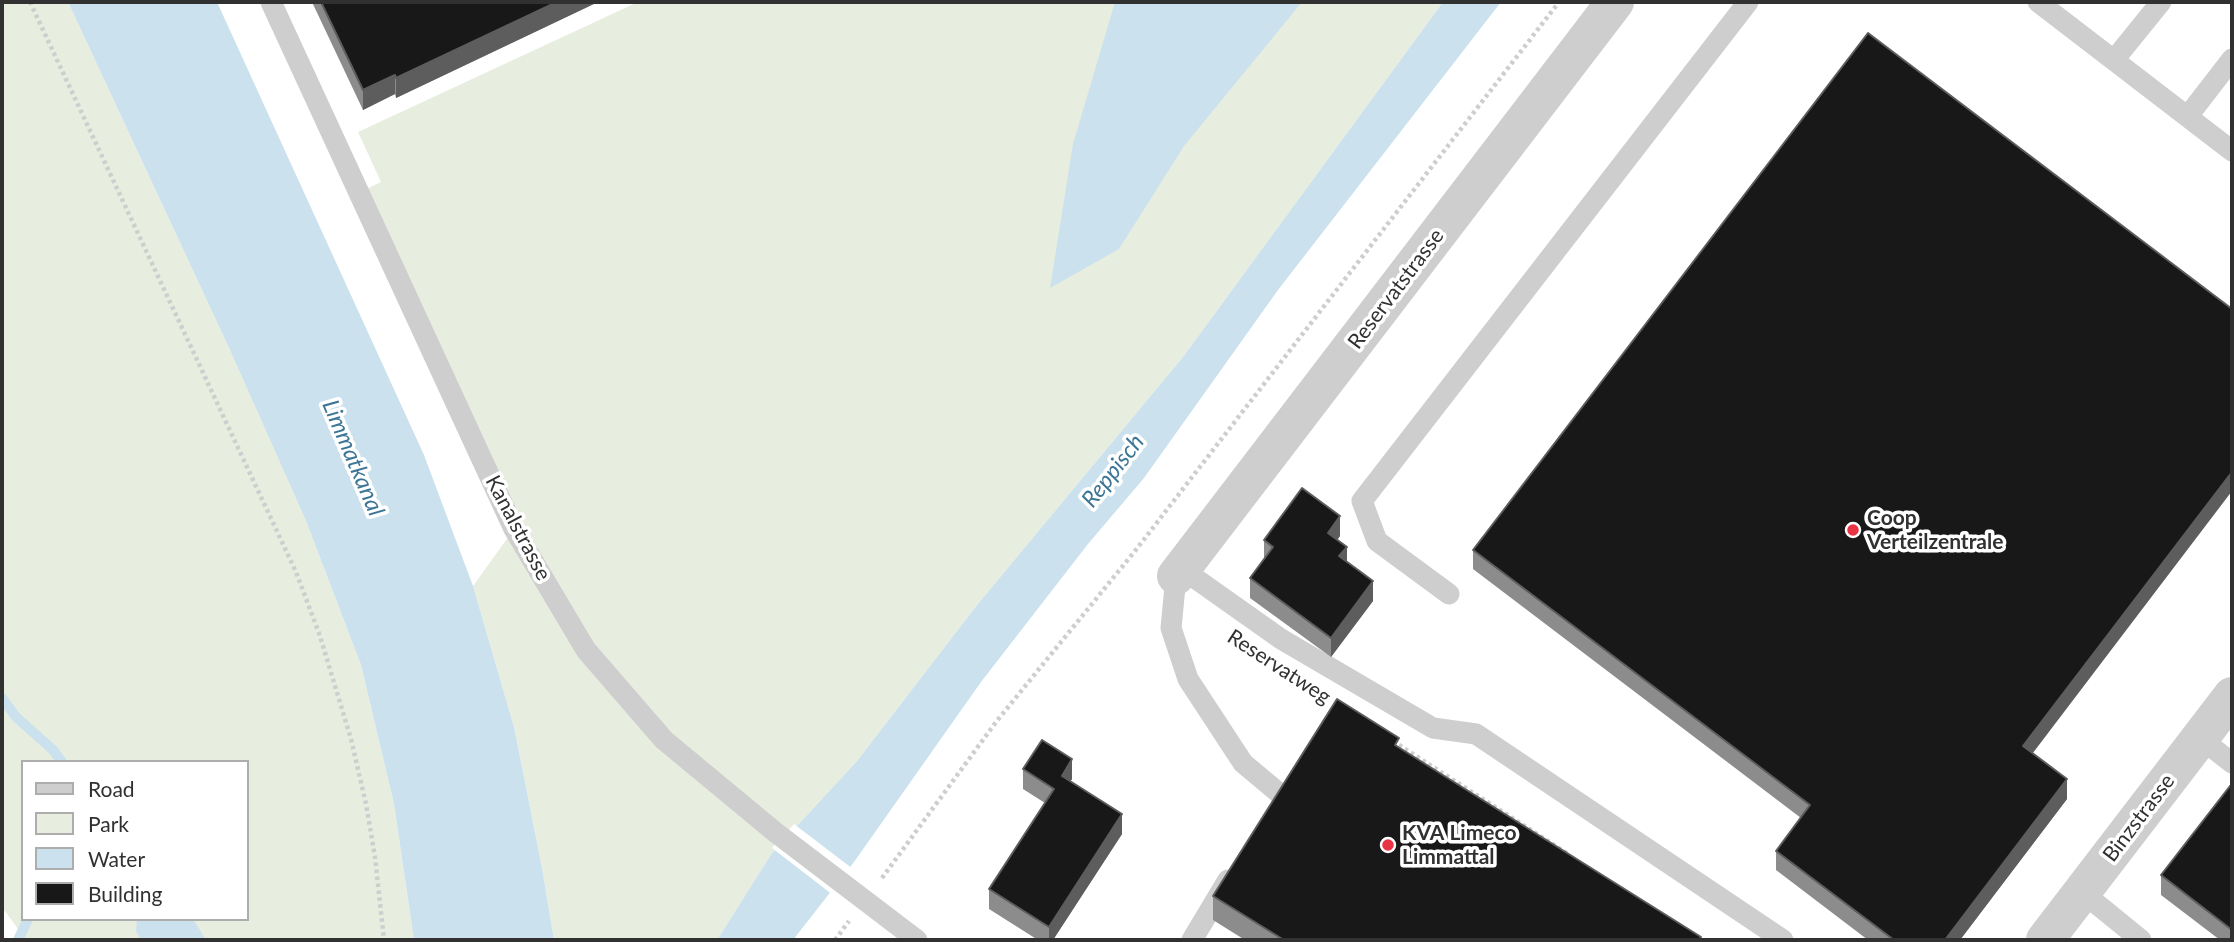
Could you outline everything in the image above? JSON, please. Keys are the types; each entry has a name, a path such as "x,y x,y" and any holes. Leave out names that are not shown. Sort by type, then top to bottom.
{"street":[{"name":"Reservatstrasse","path":"1179,573 1615,2"},
{"name":"Binzstrasse","path":"2045,940 2232,696"}],"lane":[{"name":"Kanalstrasse","path":"271,2 514,529 586,650 664,740 775,832 917,940"},
{"path":"1449,594 1377,541 1362,501 1748,2"},
{"path":"2041,2 2232,151"},
{"path":"2114,60 2161,2"},
{"path":"2188,116 2232,59"},
{"path":"1316,816 1280,794 1243,763 1188,679 1171,628 1179,573 1281,639 1433,728 1476,734 1783,940"},
{"path":"2200,738 2232,764"},
{"path":"1267,817 1280,794"},
{"path":"1192,940 1239,862"},
{"path":"2082,892 2141,940"}],"path":[{"path":"30,2 290,560 316,624 337,687 366,804 384,940"},
{"path":"835,940 859,897 1135,551 1559,2"},
{"path":"1398,744 1573,857"}],"green space":[{"path":"2,2 68,2 229,348 306,521 361,665 394,804 414,940 26,940 2,907"},
{"path":"638,2 1443,2 1183,357 977,605 857,761 772,853 717,940 554,940 514,727 473,586 514,529 360,192 381,182 358,132"}],"water":[{"name":"Limmatkanal","path":"68,2 217,2 424,455 473,586 514,727 554,940 414,940 394,804 361,665 306,521 229,348"},
{"path":"1115,2 1302,2 1184,146 1119,249 1050,288 1073,144"},
{"name":"Reppisch","path":"1443,2 1501,2 1278,290 1144,478 1088,544 981,682 854,862 793,940 717,940 772,853 857,761 977,605 1183,357"},
{"path":"137,921 194,921 206,940 141,940 136,931"}],"pier":[{"path":"794,824 853,869 833,895 772,848"}],"building":[{"path":"321,2 557,2 396,78 395,75 363,90"},
{"name":"Coop Verteilzentrale","path":"1868,33 2232,309 2232,472 2023,746 2067,779 1945,940 1894,940 1776,851 1810,805 1473,550"},
{"path":"1302,488 1340,516 1328,533 1347,547 1339,556 1373,581 1331,638 1250,578 1273,547 1264,540"},
{"name":"KVA Limeco Limmattal","path":"1337,699 1399,738 1395,745 1701,937 1699,940 1284,940 1213,896"},
{"path":"1042,740 1072,759 1062,776 1122,814 1049,927 989,889 1054,789 1023,769"},
{"path":"2230,786 2232,788 2232,930 2161,875"}],"waterway":[{"path":"2,698 16,717 60,760"},
{"path":"18,940 27,921"}],"place":[{"name":"Coop Verteilzentrale","path":"1853,530"},
{"name":"KVA Limeco Limmattal","path":"1388,845"}]}
